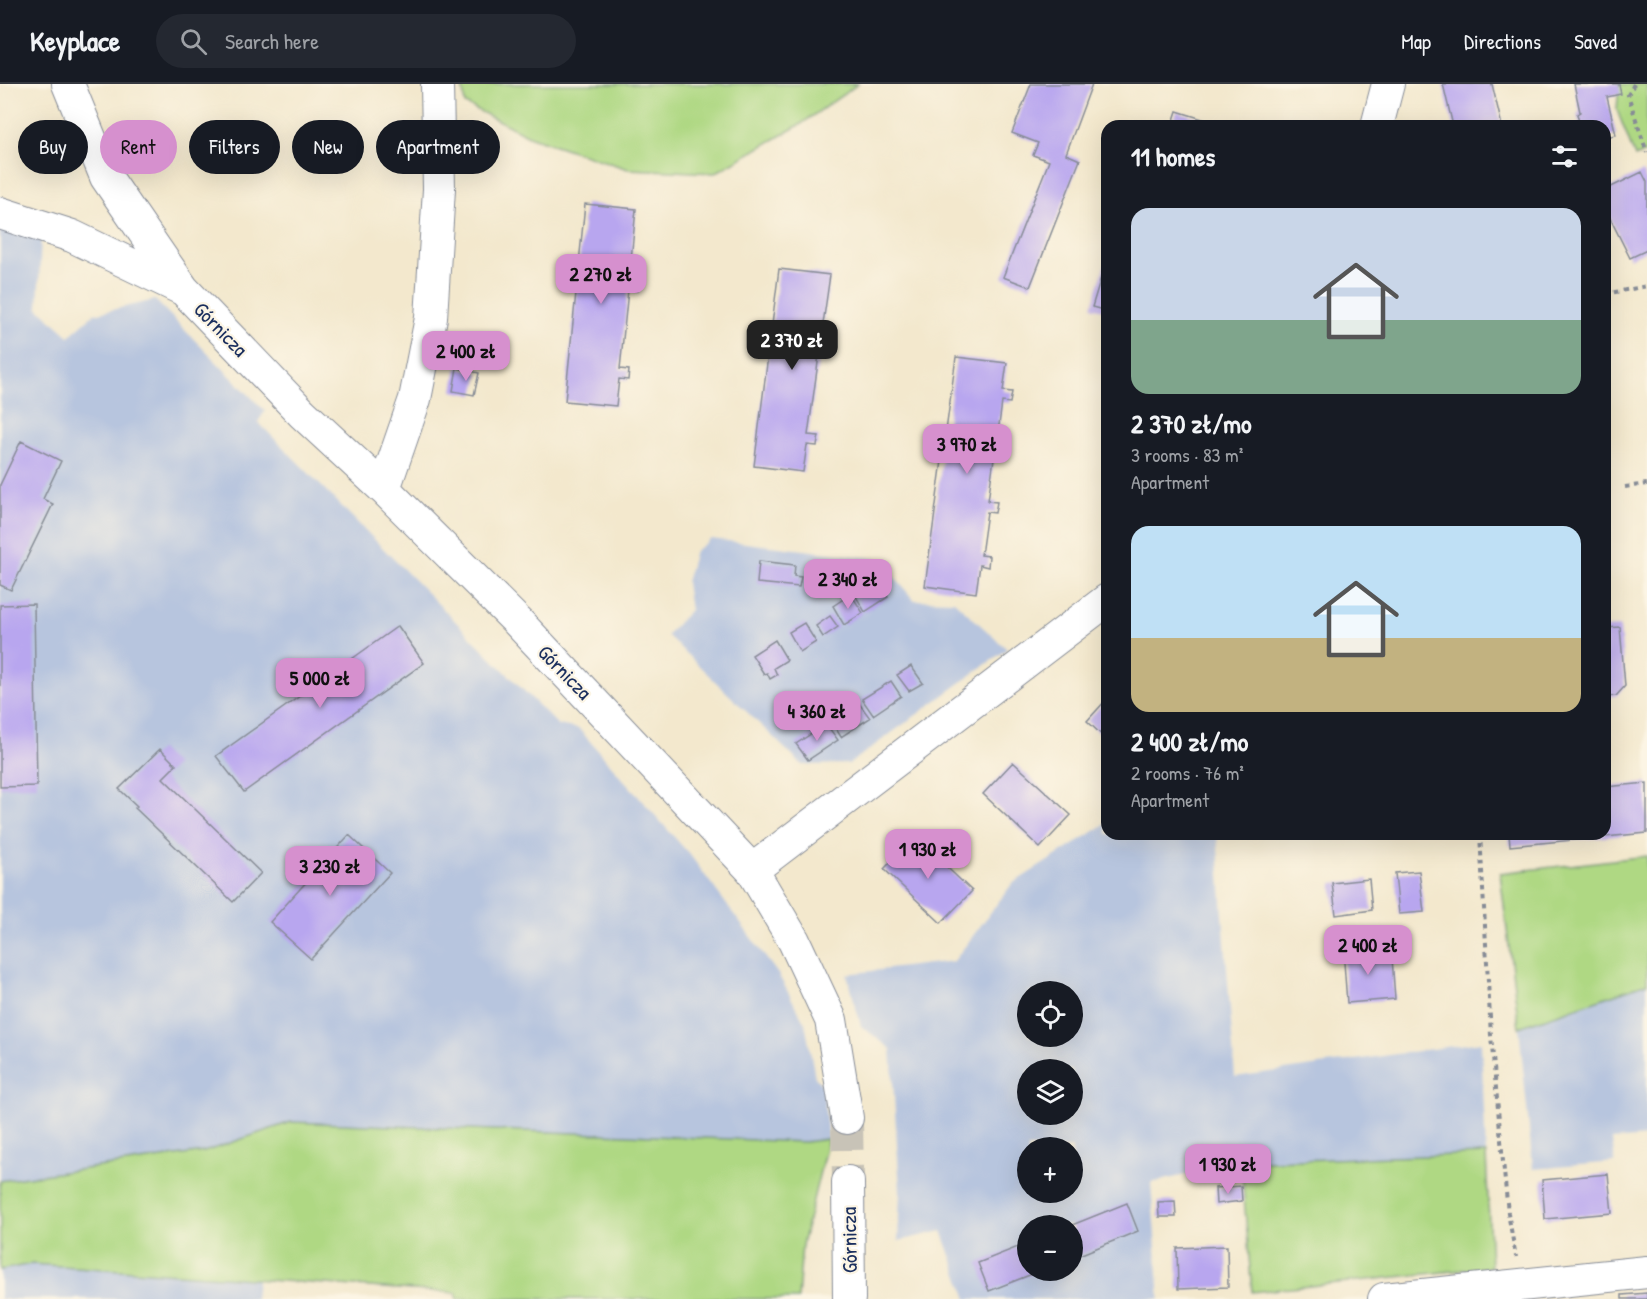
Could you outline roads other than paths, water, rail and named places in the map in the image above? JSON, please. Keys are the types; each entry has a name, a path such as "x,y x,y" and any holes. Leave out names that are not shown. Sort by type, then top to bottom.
{"street":[{"name":"Górnicza","path":"68,84 106,177 183,289 302,413 384,489 517,621 752,870 794,941 831,1020 846,1118"},
{"path":"384,489 415,399 431,318 439,189 437,84"},
{"path":"1379,120 1388,84"},
{"name":"Górnicza","path":"0,213 72,236 183,289"},
{"path":"752,870 1101,605"},
{"name":"Górnicza","path":"848,1182 849,1299"},
{"path":"1384,1299 1647,1272"}],"tunnel":[{"path":"847,1118 848,1182"}]}
